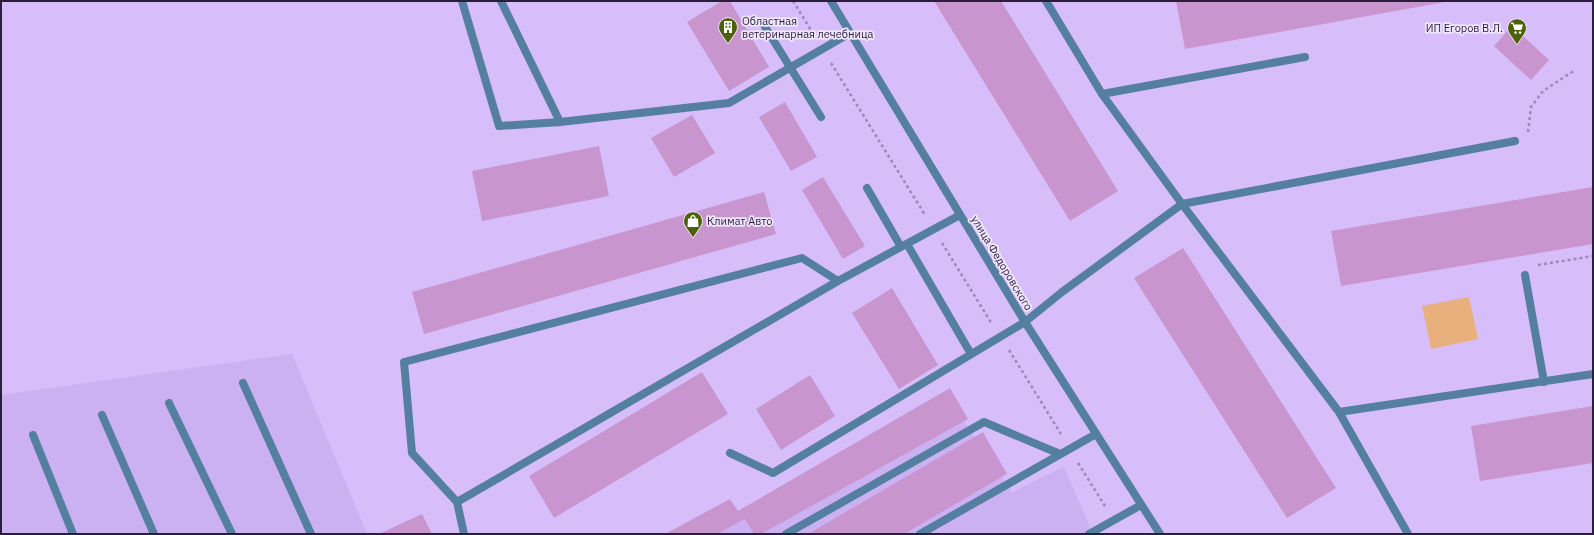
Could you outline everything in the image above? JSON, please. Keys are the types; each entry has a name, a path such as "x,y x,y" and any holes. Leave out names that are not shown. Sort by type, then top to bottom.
{"street":[{"path":"462,1 499,126 560,122 729,103 850,33"},
{"path":"501,1 560,122"},
{"name":"улица Федоровского","path":"831,1 1024,322 1160,534"},
{"path":"1046,1 1102,94 1182,204 1339,412 1408,534"},
{"path":"762,22 821,117"},
{"path":"1102,94 1305,57"},
{"path":"730,453 773,473 1024,322 1062,292 1182,204 1515,141"},
{"path":"867,188 971,354"},
{"path":"457,502 838,281 960,215"},
{"path":"464,534 457,502 412,453 404,362 802,258 838,281"},
{"path":"1526,275 1544,382"},
{"path":"1339,412 1593,374"},
{"path":"243,384 312,534"},
{"path":"169,404 232,534"},
{"path":"102,415 154,534"},
{"path":"786,534 984,422 1060,454"},
{"path":"920,534 1096,434"},
{"path":"33,435 73,534"},
{"path":"1088,534 1141,505"}],"path":[{"path":"793,1 1113,520"},
{"path":"1515,141 1527,136 1531,107 1543,91 1575,70"},
{"path":"1526,275 1531,266 1593,256"}],"shaded area":[{"path":"1469,297 1478,339 1431,349 1422,306"},
{"path":"292,354 367,534 1,534 1,395"},
{"path":"956,409 1012,492 1064,467 1093,534 716,534"}],"building":[{"name":"Областная ветеринарная лечебница","path":"722,1 730,1 769,67 729,91 687,22"},
{"path":"934,1 1001,1 1118,191 1070,221"},
{"path":"1176,1 1445,1 1445,2 1185,49"},
{"path":"1512,26 1549,60 1531,80 1494,46"},
{"path":"785,102 817,157 791,171 759,117"},
{"path":"692,115 715,153 674,177 651,138"},
{"path":"599,146 609,196 482,221 472,171"},
{"path":"823,177 865,246 843,259 802,190"},
{"path":"1593,187 1593,244 1341,286 1331,231"},
{"path":"764,192 776,234 424,334 412,292"},
{"path":"1183,248 1336,488 1287,518 1134,278"},
{"path":"892,288 938,365 899,389 852,313"},
{"path":"702,372 728,414 554,518 529,476"},
{"path":"810,375 835,416 781,450 756,409"},
{"path":"950,388 968,419 761,534 754,534 745,519 717,534 665,534 730,499 738,511"},
{"path":"1593,406 1593,463 1480,481 1471,426"},
{"path":"983,432 1007,474 904,534 808,534"},
{"path":"422,514 432,534 379,534"}],"place":[{"name":"Областная ветеринарная лечебница","path":"728,44"},
{"name":"ИП Егоров В.Л.","path":"1517,45"},
{"name":"Климат Авто","path":"693,238"}]}
